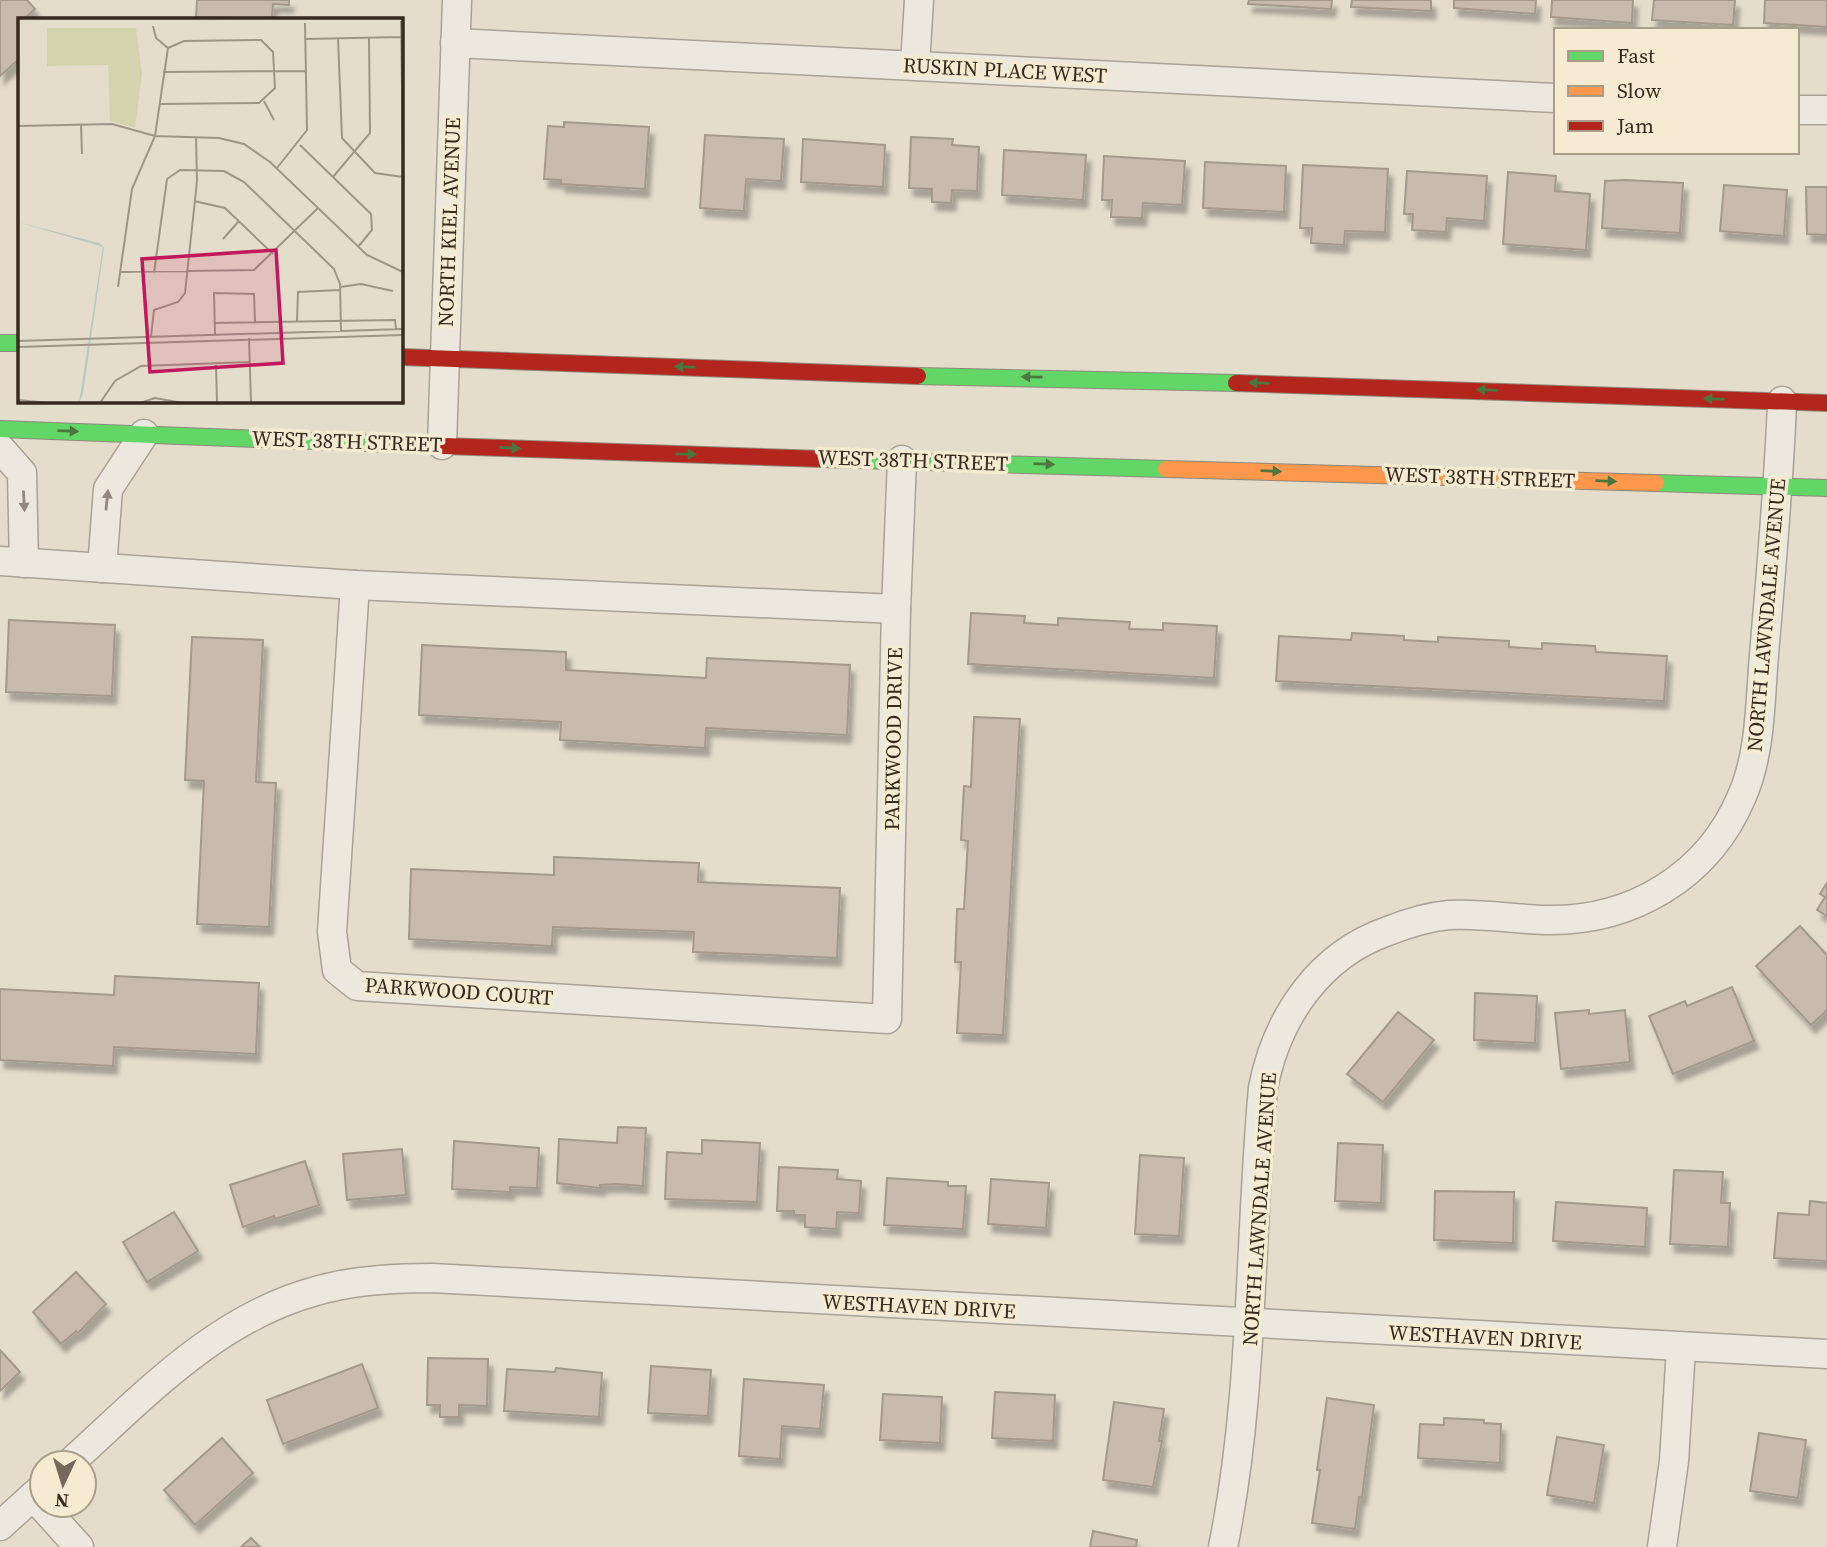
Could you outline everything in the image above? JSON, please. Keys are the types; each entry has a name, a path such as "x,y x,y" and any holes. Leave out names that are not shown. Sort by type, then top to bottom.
{"main road":[{"path":"0,343 18,343"},
{"path":"402,357 1827,403"},
{"name":"WEST 38TH STREET","path":"0,429 442,444 618,453 1827,488"}],"street":[{"name":"NORTH KIEL AVENUE","path":"442,444 457,0"},
{"path":"915,65 919,0"},
{"name":"RUSKIN PLACE WEST","path":"454,43 1554,98"},
{"path":"1799,110 1827,110"},
{"name":"NORTH LAWNDALE AVENUE","path":"1223,1547 1239,1458 1265,1080 1271,1054 1284,1023 1302,993 1338,956 1377,933 1408,923 1450,915 1472,914 1546,920 1596,916 1627,908 1671,885 1697,863 1719,838 1743,796 1756,746 1779,486 1782,401"},
{"path":"102,568 108,489 144,434"},
{"path":"0,448 22,473 12,562 355,585 896,609"},
{"name":"PARKWOOD DRIVE","path":"887,1019 902,460"},
{"name":"PARKWOOD COURT","path":"355,585 332,932 337,970 357,986 887,1019"},
{"name":"WESTHAVEN DRIVE","path":"86,1449 171,1372 224,1331 253,1315 315,1291 364,1282 432,1278 1827,1354"},
{"path":"1662,1547 1674,1461 1681,1348"},
{"path":"0,1526 28,1501"},
{"path":"58,1519 79,1547"}],"building":[{"path":"0,0 27,0 35,9 25,18 18,18 18,60 0,76"},
{"path":"197,0 289,0 289,5 273,4 272,18 196,17"},
{"path":"1249,0 1332,0 1331,9 1248,4"},
{"path":"1352,0 1431,0 1431,11 1351,7"},
{"path":"1454,0 1536,0 1535,14 1454,8"},
{"path":"1552,0 1633,0 1632,23 1551,17"},
{"path":"1654,0 1735,0 1733,25 1652,20"},
{"path":"1765,0 1827,0 1827,27 1764,23"},
{"path":"564,122 649,127 645,189 561,184 561,180 544,179 548,126 564,127"},
{"path":"705,135 784,139 781,181 746,179 744,211 700,208"},
{"path":"911,137 953,139 952,145 979,147 977,191 952,190 951,203 932,202 932,189 909,188"},
{"path":"803,139 885,145 883,187 801,182"},
{"path":"1004,150 1086,155 1083,200 1002,195"},
{"path":"1104,156 1185,161 1182,205 1143,203 1142,218 1111,217 1112,200 1102,200"},
{"path":"1205,162 1286,166 1284,212 1203,208"},
{"path":"1303,165 1388,169 1385,232 1345,231 1344,245 1311,243 1312,228 1300,228"},
{"path":"1407,171 1487,176 1484,221 1447,218 1446,232 1412,230 1413,214 1404,214"},
{"path":"1508,172 1556,176 1555,191 1590,194 1586,250 1503,244"},
{"path":"1605,181 1683,183 1680,233 1602,228"},
{"path":"1724,185 1787,190 1784,236 1720,231"},
{"path":"1806,187 1827,187 1827,235 1807,234"},
{"path":"971,613 1025,616 1024,623 1058,625 1058,618 1130,622 1129,629 1163,630 1163,623 1217,626 1214,678 968,664"},
{"path":"9,620 115,625 112,696 6,692"},
{"path":"1352,633 1404,636 1404,640 1438,642 1438,637 1509,641 1509,647 1542,649 1542,643 1595,646 1596,652 1667,656 1664,701 1276,681 1279,636 1351,640"},
{"path":"192,637 263,640 256,782 276,783 269,927 197,924 204,781 185,780"},
{"path":"422,645 566,652 566,670 706,678 707,658 850,665 847,735 706,728 705,748 560,740 561,722 419,715"},
{"path":"974,717 1020,719 1003,1035 957,1033 961,962 955,962 957,909 964,909 968,841 961,840 964,786 971,787"},
{"path":"554,857 699,863 698,882 840,888 837,958 693,952 694,932 553,927 552,946 409,939 411,869 554,875"},
{"path":"1827,883 1827,916 1817,910 1825,897 1820,894"},
{"path":"1800,926 1827,955 1827,1010 1811,1025 1756,966"},
{"path":"115,976 259,983 256,1054 114,1047 113,1066 0,1060 0,989 114,995"},
{"path":"1732,987 1754,1041 1673,1074 1649,1016 1685,1001 1687,1006"},
{"path":"1475,993 1537,996 1535,1043 1474,1040"},
{"path":"1589,1010 1589,1014 1625,1010 1630,1062 1561,1069 1555,1013"},
{"path":"1398,1012 1434,1040 1383,1102 1347,1074"},
{"path":"618,1127 646,1128 643,1186 616,1184 600,1185 600,1188 557,1183 559,1139 617,1143"},
{"path":"702,1140 760,1143 757,1202 665,1199 667,1152 702,1154"},
{"path":"454,1141 539,1148 537,1188 510,1187 510,1192 452,1189"},
{"path":"1338,1143 1383,1145 1381,1203 1335,1201"},
{"path":"402,1149 406,1195 347,1200 343,1154"},
{"path":"1140,1155 1184,1158 1179,1236 1135,1234"},
{"path":"305,1161 319,1205 243,1227 230,1185"},
{"path":"779,1167 838,1170 837,1179 861,1181 859,1213 837,1212 836,1229 805,1227 805,1215 794,1215 794,1211 777,1211"},
{"path":"1674,1170 1723,1172 1721,1203 1730,1203 1728,1247 1670,1244"},
{"path":"887,1178 948,1182 948,1186 966,1186 963,1229 884,1225"},
{"path":"991,1179 1049,1183 1046,1228 988,1224"},
{"path":"1435,1191 1514,1192 1513,1243 1434,1240"},
{"path":"1810,1201 1827,1203 1827,1261 1774,1258 1778,1213 1809,1215"},
{"path":"1556,1202 1647,1208 1645,1247 1553,1241"},
{"path":"174,1212 198,1251 147,1282 123,1242"},
{"path":"76,1272 106,1304 78,1333 76,1331 61,1344 33,1312"},
{"path":"0,1350 20,1372 0,1391"},
{"path":"428,1358 488,1359 487,1406 459,1405 459,1417 440,1417 440,1405 427,1405"},
{"path":"362,1364 378,1408 283,1444 267,1400"},
{"path":"651,1366 711,1370 708,1416 648,1413"},
{"path":"556,1368 602,1373 599,1417 504,1411 507,1369 555,1372"},
{"path":"744,1379 824,1385 820,1429 782,1426 780,1459 739,1456"},
{"path":"995,1392 1055,1395 1053,1441 992,1438"},
{"path":"883,1394 942,1397 940,1443 880,1440"},
{"path":"1327,1398 1374,1405 1355,1529 1312,1523"},
{"path":"1114,1402 1164,1409 1159,1441 1162,1441 1153,1487 1103,1480"},
{"path":"1444,1418 1484,1420 1484,1423 1501,1424 1500,1463 1418,1458 1420,1424 1444,1425"},
{"path":"1759,1433 1806,1440 1798,1498 1750,1491"},
{"path":"1557,1437 1604,1445 1594,1503 1547,1495"},
{"path":"222,1438 253,1473 195,1525 164,1490"},
{"path":"1093,1531 1137,1540 1136,1547 1090,1547"},
{"path":"251,1538 260,1547 241,1547"}],"traffic: fast":[{"path":"0,343 18,343"},
{"path":"918,376 1236,383"},
{"path":"0,429 415,445"},
{"path":"823,459 1166,469"},
{"path":"1656,483 1827,488"}],"traffic: slow":[{"path":"1166,469 1656,483"}],"traffic: jam":[{"path":"402,357 918,376"},
{"path":"1236,383 1827,403"},
{"path":"415,445 823,459"}]}
